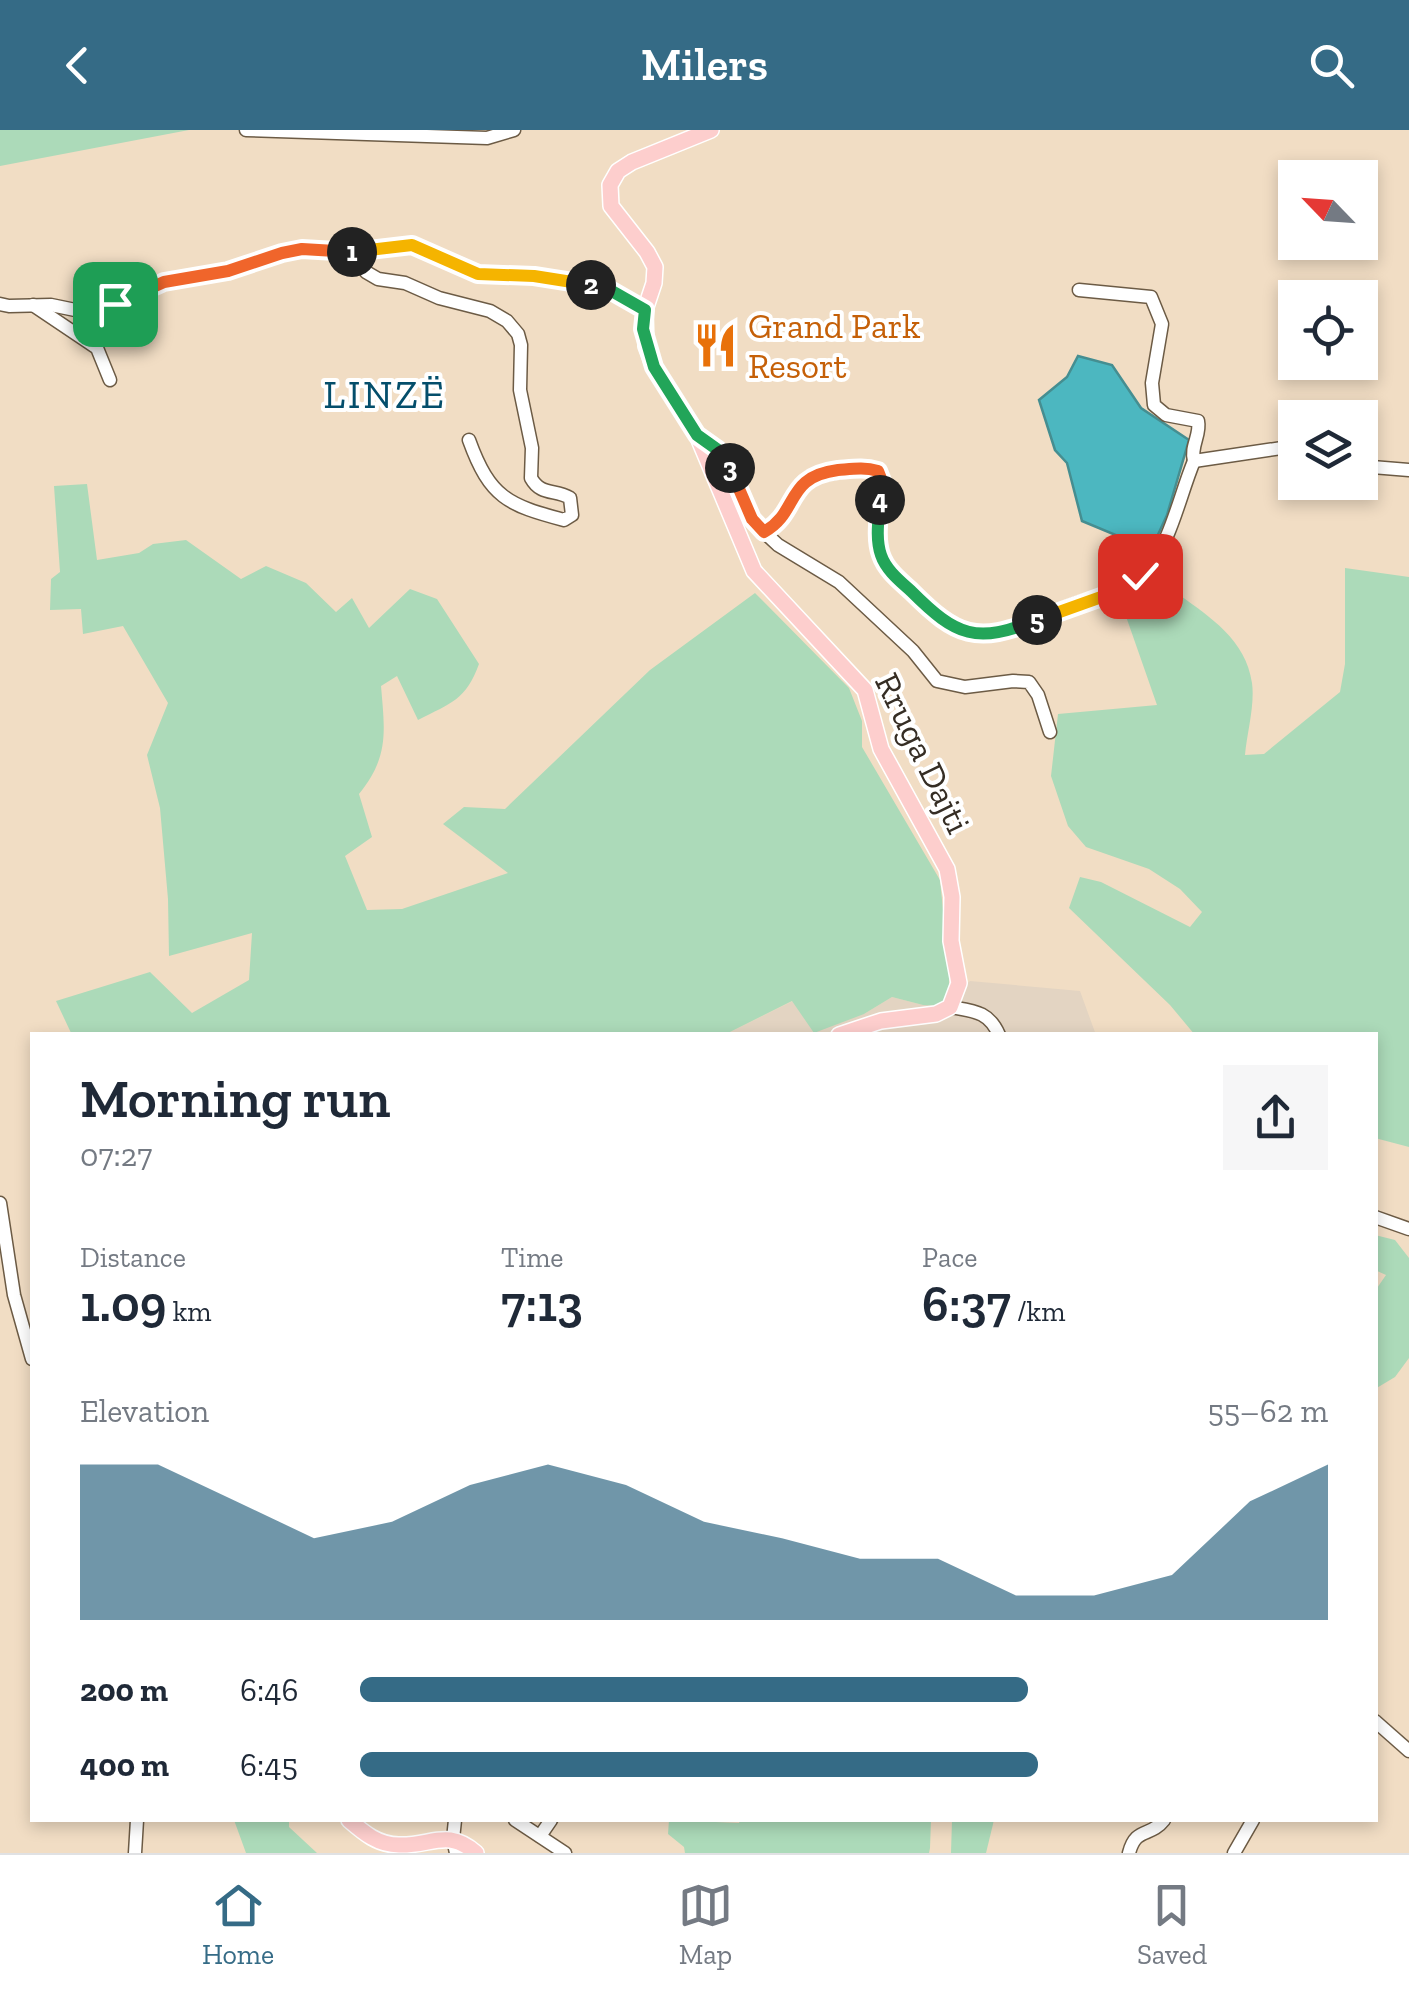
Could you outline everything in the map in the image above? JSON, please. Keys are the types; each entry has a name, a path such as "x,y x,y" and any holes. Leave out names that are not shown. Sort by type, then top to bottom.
{"main road":[{"name":"Rruga Dajti","path":"711,130 632,162 613,178 611,206 648,252 655,267 643,329 654,367 697,435 754,572 865,690 881,749 947,870 952,897 951,941 959,983 950,1007"},
{"path":"848,1032 882,1021 936,1014 950,1007"},
{"path":"351,1822 384,1842 398,1845 430,1841 476,1853"}],"street":[{"path":"246,130 487,138 514,130"},
{"path":"0,304 100,310 164,282 228,271 282,253 302,249 354,252 412,245 478,274 534,276 594,286 610,290 645,310"},
{"path":"354,252 366,272 378,279 404,283 440,298 490,311 507,321 518,334 520,390 532,448 531,478 546,492 570,498 572,515 564,520 502,499 468,440"},
{"path":"764,532 774,526 810,476 859,468 878,471 882,481 878,540 886,567 952,626 972,633 994,634 1132,586 1160,552 1194,461 1198,421 1166,415 1152,399 1162,324 1154,300 1132,294 1079,290"},
{"path":"33,305 97,348 110,380"},
{"path":"697,435 726,458 752,519 764,532 778,546 839,582 913,650 937,681 964,688 1014,680 1029,682 1038,695 1050,732"},
{"path":"1194,461 1278,449"},
{"path":"1378,467 1409,470"},
{"path":"950,1007 986,1014 998,1032"},
{"path":"0,1203 12,1284 30,1352"},
{"path":"1378,1218 1409,1229"},
{"path":"1378,1723 1409,1751"},
{"path":"454,1848 455,1822"},
{"path":"518,1822 565,1853"},
{"path":"540,1836 549,1822"},
{"path":"1129,1853 1141,1832 1154,1830 1162,1822"},
{"path":"1234,1853 1252,1822"},
{"path":"136,1853 137,1828"},
{"path":"137,1828 144,1853"}],"shaded area":[{"path":"970,981 1080,991 1095,1032 730,1032 793,1001 864,1014 892,997 923,1005 949,998"}],"green space":[{"path":"0,130 189,130 0,166"},
{"path":"87,484 97,560 139,553 153,544 186,540 241,579 266,566 306,583 336,612 352,598 369,628 410,589 437,599 479,664 463,693 418,720 397,676 381,686 383,743 376,768 359,794 372,837 345,856 367,910 402,909 508,873 443,824 464,807 505,809 650,670 755,593 849,688 862,721 862,747 940,880 949,998 941,1006 892,997 864,1014 817,1032 792,1001 730,1032 71,1032 56,1001 150,972 192,1013 249,980 252,933 169,956 160,808 147,755 168,703 123,626 83,634 81,609 50,610 51,579 60,572 54,486"},
{"path":"1345,568 1409,577 1409,1147 1378,1139 1378,1032 1192,1032 1170,1005 1069,908 1080,877 1101,882 1190,927 1202,912 1180,889 1149,869 1086,847 1068,826 1051,776 1058,714 1157,705 1122,605 1132,599 1178,594 1234,642 1248,668 1253,692 1245,755 1264,754 1340,692 1345,664"},
{"path":"1378,1236 1395,1240 1409,1258 1409,1358 1395,1377 1378,1387 1378,1287 1386,1275 1378,1271"},
{"path":"235,1822 289,1822 289,1827 317,1853 246,1853"},
{"path":"669,1822 931,1822 929,1853 685,1853 684,1847 668,1834"},
{"path":"952,1822 994,1822 986,1853 951,1853"}],"water":[{"path":"1078,356 1112,365 1141,408 1189,440 1156,539 1137,544 1082,521 1067,463 1055,450 1039,400 1067,377"}],"place":[{"name":"Grand Park Resort","path":"715,346"}],"district":[{"name":"LINZË","path":"385,394"}],"route":[{"path":"115,304 164,282 228,271 302,249 354,252 412,245 478,274 534,276 610,290 645,310 643,329 654,367 697,435 726,458 752,519 764,532 774,526 810,476 859,468 878,471 882,481 878,540 886,567 939,617 972,633 1006,632 1132,586 1140,576"}]}
